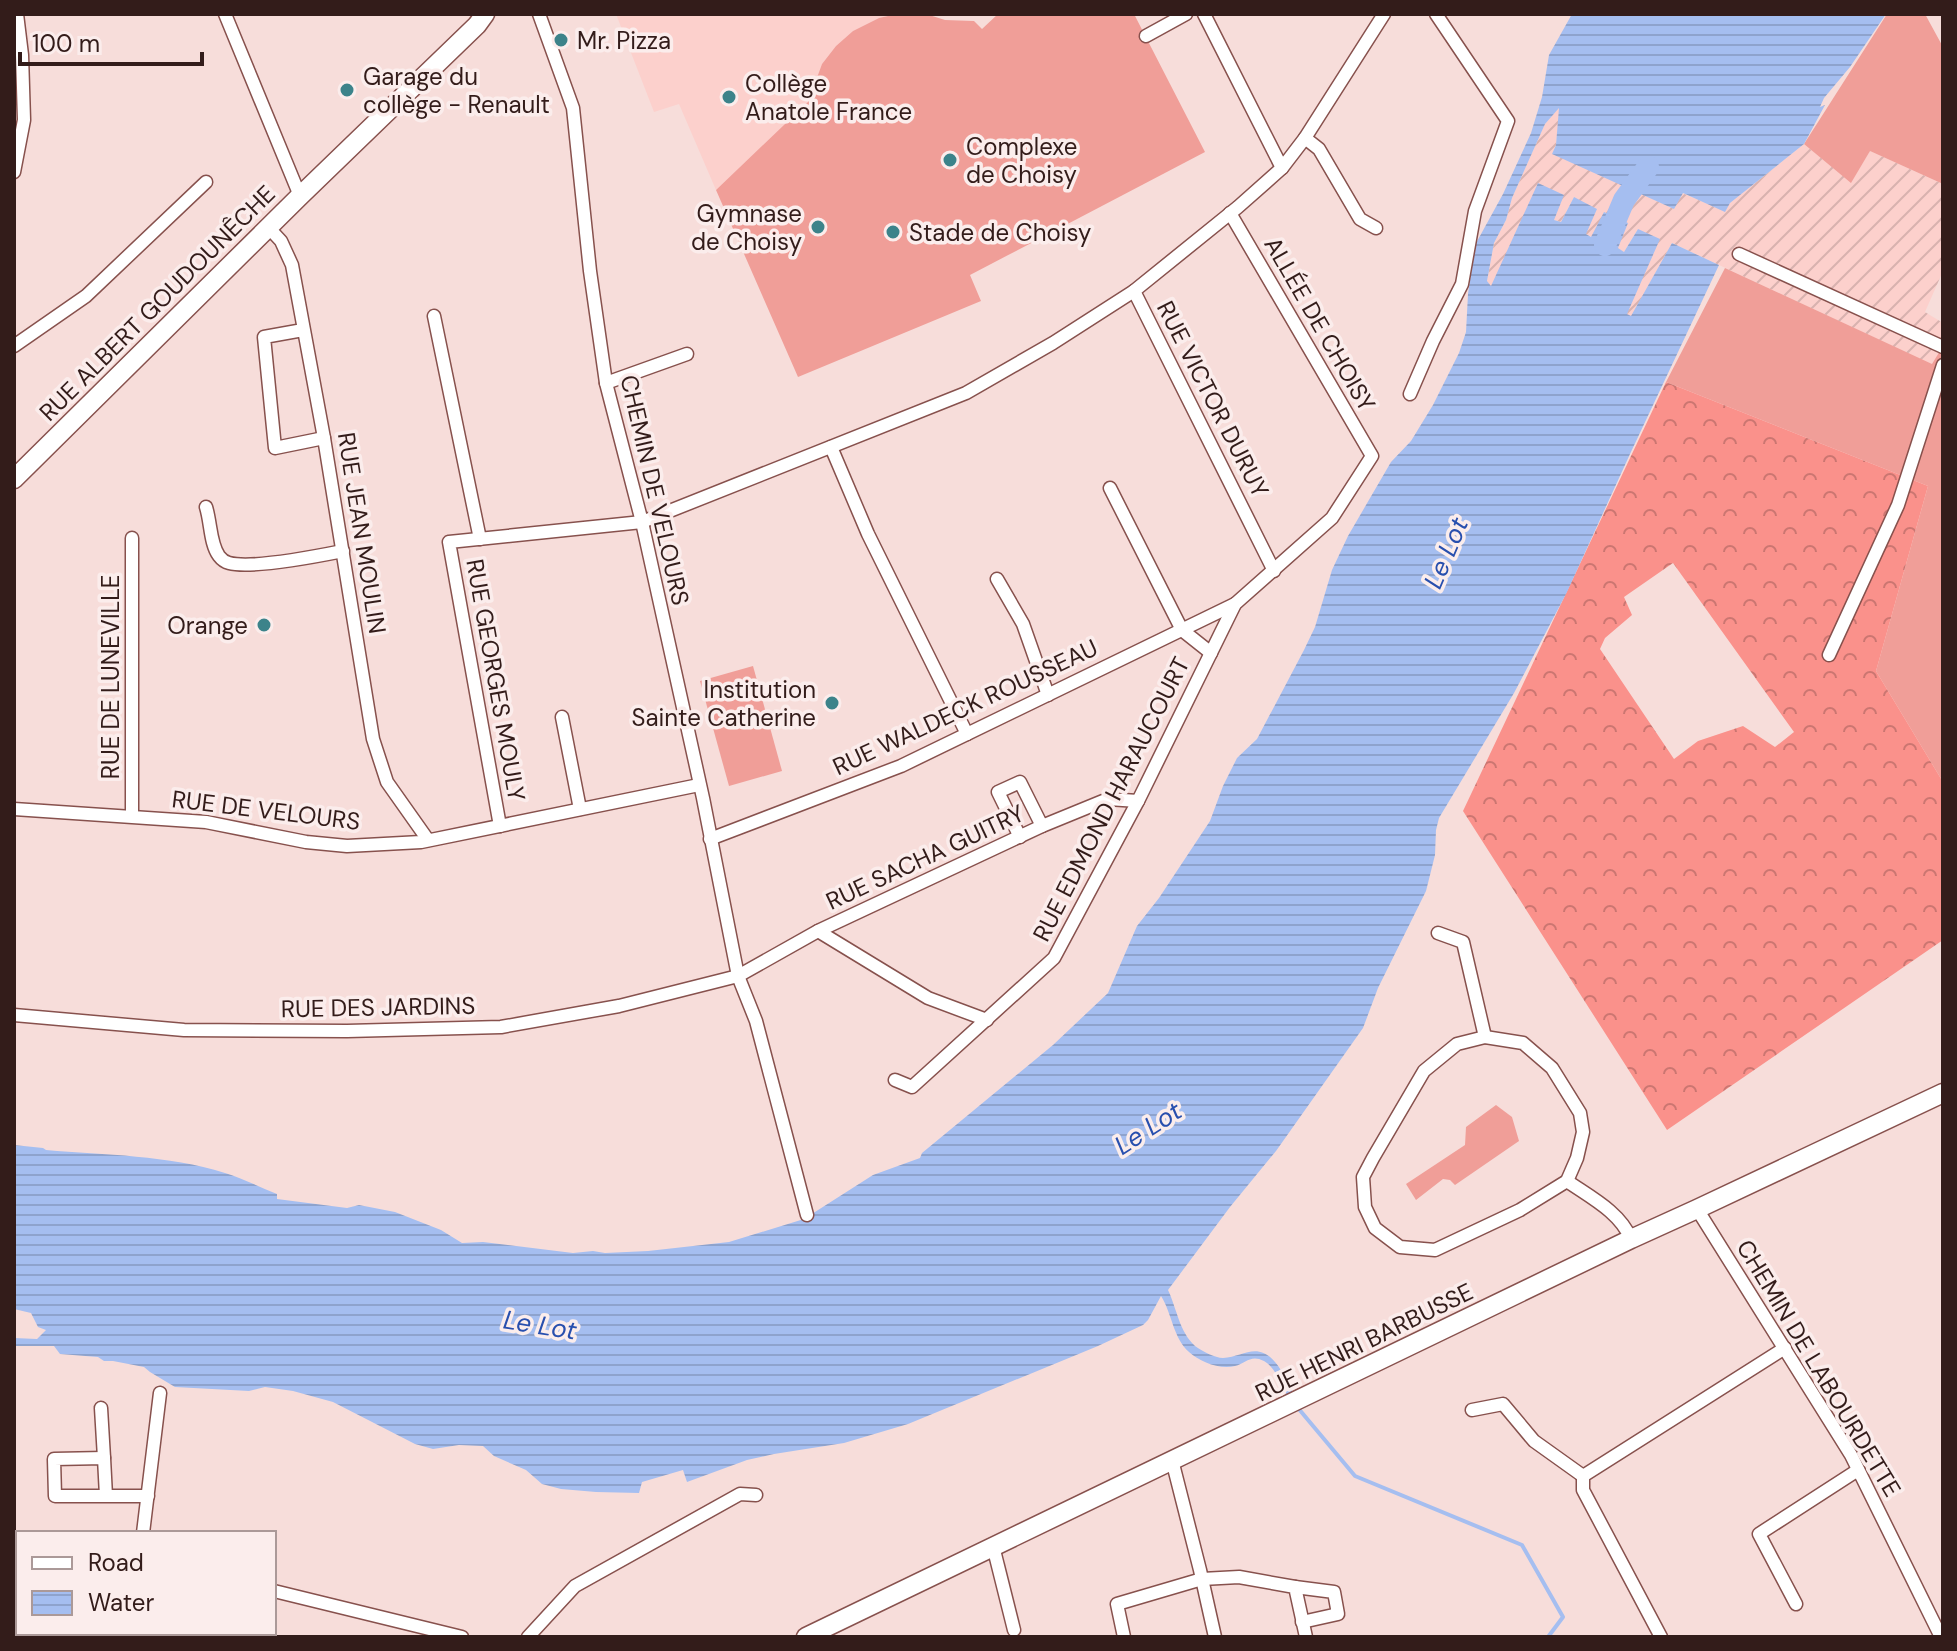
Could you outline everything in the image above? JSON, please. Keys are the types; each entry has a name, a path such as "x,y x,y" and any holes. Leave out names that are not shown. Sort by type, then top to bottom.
{"main road":[{"name":"RUE ALBERT GOUDOUNÊCHE","path":"14,479 481,19 493,14"},
{"name":"RUE HENRI BARBUSSE","path":"806,1637 1631,1239 1943,1093"}],"street":[{"path":"14,172 24,120 17,14"},
{"path":"225,14 300,196"},
{"name":"CHEMIN DE VELOURS","path":"539,14 573,108 590,271 606,383 642,522 738,976 756,1021 807,1215"},
{"path":"1146,36 1186,14"},
{"path":"1204,14 1282,168"},
{"name":"RUE VICTOR DURUY","path":"1274,571 1134,291 1282,168 1305,138 1384,14"},
{"path":"1410,394 1462,284 1475,211 1508,121 1436,14"},
{"path":"1305,138 1319,149 1360,219 1376,228"},
{"path":"14,346 86,296 206,182"},
{"name":"ALLÉE DE CHOISY","path":"1230,213 1372,456"},
{"name":"RUE JEAN MOULIN","path":"268,227 281,241 292,265 324,438 373,739 387,782 428,840"},
{"path":"1739,254 1943,347"},
{"path":"434,316 480,539 642,522 966,393 1053,343 1134,291"},
{"path":"303,330 264,337 275,448 324,438"},
{"path":"606,383 687,354"},
{"path":"1829,655 1898,505 1943,365"},
{"path":"831,447 868,534 967,734"},
{"name":"RUE EDMOND HARAUCOURT","path":"895,1080 912,1087 1054,958 1138,801 1235,604 1332,518 1372,456"},
{"path":"1110,488 1182,630 1211,653"},
{"path":"206,507 213,544 226,563 246,565 343,551"},
{"name":"RUE DE LUNEVILLE","path":"132,538 132,816"},
{"name":"RUE GEORGES MOULY","path":"480,539 449,542 500,826"},
{"path":"997,579 1023,624 1048,695"},
{"name":"RUE WALDECK ROUSSEAU","path":"710,839 901,766 1235,604"},
{"path":"562,717 580,809"},
{"path":"1020,837 998,792 1020,782 1042,826"},
{"name":"RUE DE VELOURS","path":"14,809 206,822 306,842 347,846 428,840 699,785"},
{"name":"RUE SACHA GUITRY","path":"738,976 818,931 1042,826 1108,799 1138,801"},
{"path":"818,931 928,998 987,1020"},
{"path":"1438,933 1463,942 1485,1037"},
{"name":"RUE DES JARDINS","path":"14,1015 184,1030 347,1031 501,1027 619,1006 738,976"},
{"path":"1485,1037 1523,1043 1552,1068 1574,1101 1580,1113 1583,1132 1567,1181 1520,1210 1435,1250 1400,1247 1375,1228 1365,1207 1363,1177 1424,1071 1457,1044 1485,1037"},
{"path":"1567,1181 1610,1211 1622,1222 1631,1239"},
{"name":"CHEMIN DE LABOURDETTE","path":"1697,1209 1858,1470 1941,1637"},
{"path":"1583,1476 1785,1348"},
{"path":"143,1531 160,1393"},
{"path":"1472,1410 1503,1404 1534,1441 1583,1476"},
{"path":"101,1408 106,1496"},
{"path":"104,1458 54,1459 55,1496 148,1496"},
{"path":"1172,1460 1215,1637"},
{"path":"1796,1604 1759,1534 1858,1470"},
{"path":"1583,1476 1583,1490 1661,1637"},
{"path":"528,1637 575,1586 740,1494 756,1495"},
{"path":"993,1546 1014,1630"},
{"path":"1124,1637 1117,1604 1202,1579 1239,1577 1334,1592 1338,1614 1302,1622"},
{"path":"1295,1587 1306,1637"},
{"path":"276,1591 462,1637"}],"shaded area":[{"name":"Collège Anatole France","path":"616,14 897,14 879,18 853,31 836,46 822,64 808,102 716,190 679,104 654,112"},
{"name":"Stade de Choisy","path":"897,14 926,14 945,20 974,21 982,29 998,14 1134,14 1205,152 970,275 981,301 798,377 716,190 808,102 822,64 836,46 853,31 879,18"},
{"path":"1887,14 1925,14 1943,47 1943,184 1870,151 1851,183 1804,144"},
{"path":"1560,106 1553,153 1674,209 1682,193 1725,211 1730,203 1804,144 1851,182 1870,151 1943,184 1943,271 1925,312 1943,323 1943,346 1933,365 1672,243 1631,317 1627,315 1638,229 1624,252 1618,249 1605,212 1592,237 1586,234 1574,197 1561,222 1554,220 1539,183 1491,287 1487,281 1494,243 1545,124"},
{"path":"1725,268 1932,364 1943,346 1943,782 1876,671 1928,486 1666,382"},
{"path":"753,666 782,771 729,786 700,681"},
{"path":"1496,1105 1512,1117 1519,1141 1455,1185 1443,1179 1416,1200 1406,1184 1465,1145 1466,1127"}],"green space":[{"path":"1666,382 1928,486 1876,671 1943,782 1943,940 1667,1130 1463,811","holes":["1673,563 1794,732 1775,747 1743,726 1698,741 1674,759 1600,649 1605,638 1632,615 1624,597"]}],"water":[{"path":"1572,14 1886,14 1850,67 1824,98 1820,107 1825,105 1804,144 1730,203 1725,212 1683,193 1674,209 1552,154 1556,145 1559,108 1545,124 1512,198 1506,220 1494,243 1487,281 1491,286 1538,183 1564,195 1554,220 1561,222 1574,197 1597,209 1586,234 1591,237 1604,212 1628,223 1618,248 1624,252 1638,229 1660,239 1627,314 1631,316 1672,243 1719,265 1567,592 1514,693 1439,818 1435,855 1426,891 1378,988 1363,1028 1276,1151 1168,1290 1182,1327 1195,1346 1223,1358 1262,1352 1278,1366 1294,1394 1288,1398 1272,1368 1259,1359 1223,1367 1194,1356 1179,1340 1161,1296 1143,1325 908,1424 844,1443 747,1460 687,1482 683,1470 642,1482 639,1493 596,1492 542,1484 526,1470 494,1456 483,1446 459,1445 433,1449 415,1444 333,1402 293,1391 265,1387 249,1391 175,1387 144,1367 104,1361 98,1357 60,1354 54,1346 14,1346 14,1338 37,1339 46,1330 38,1327 31,1313 14,1309 14,1145 159,1159 203,1167 277,1194 277,1199 347,1208 359,1205 395,1212 441,1230 462,1243 483,1242 573,1253 648,1251 729,1242 804,1219 873,1175 920,1158 922,1153 1053,1045 1108,993 1137,926 1210,821 1237,758 1257,739 1304,650 1315,627 1332,570 1348,536 1391,462 1411,441 1433,405 1466,332 1475,245 1531,133 1542,97 1549,55"}],"waterway":[{"name":"Le Lot","path":"1605,245 1624,200 1648,167"},
{"path":"1298,1408 1355,1476 1522,1545 1563,1617 1548,1637"}],"place":[{"name":"Mr. Pizza","path":"561,40"},
{"name":"Garage du collège - Renault","path":"347,90"},
{"name":"Collège Anatole France","path":"729,97"},
{"name":"Complexe de Choisy","path":"950,160"},
{"name":"Gymnase de Choisy","path":"818,227"},
{"name":"Stade de Choisy","path":"893,232"},
{"name":"Orange","path":"264,625"},
{"name":"Institution Sainte Catherine","path":"832,703"}]}
